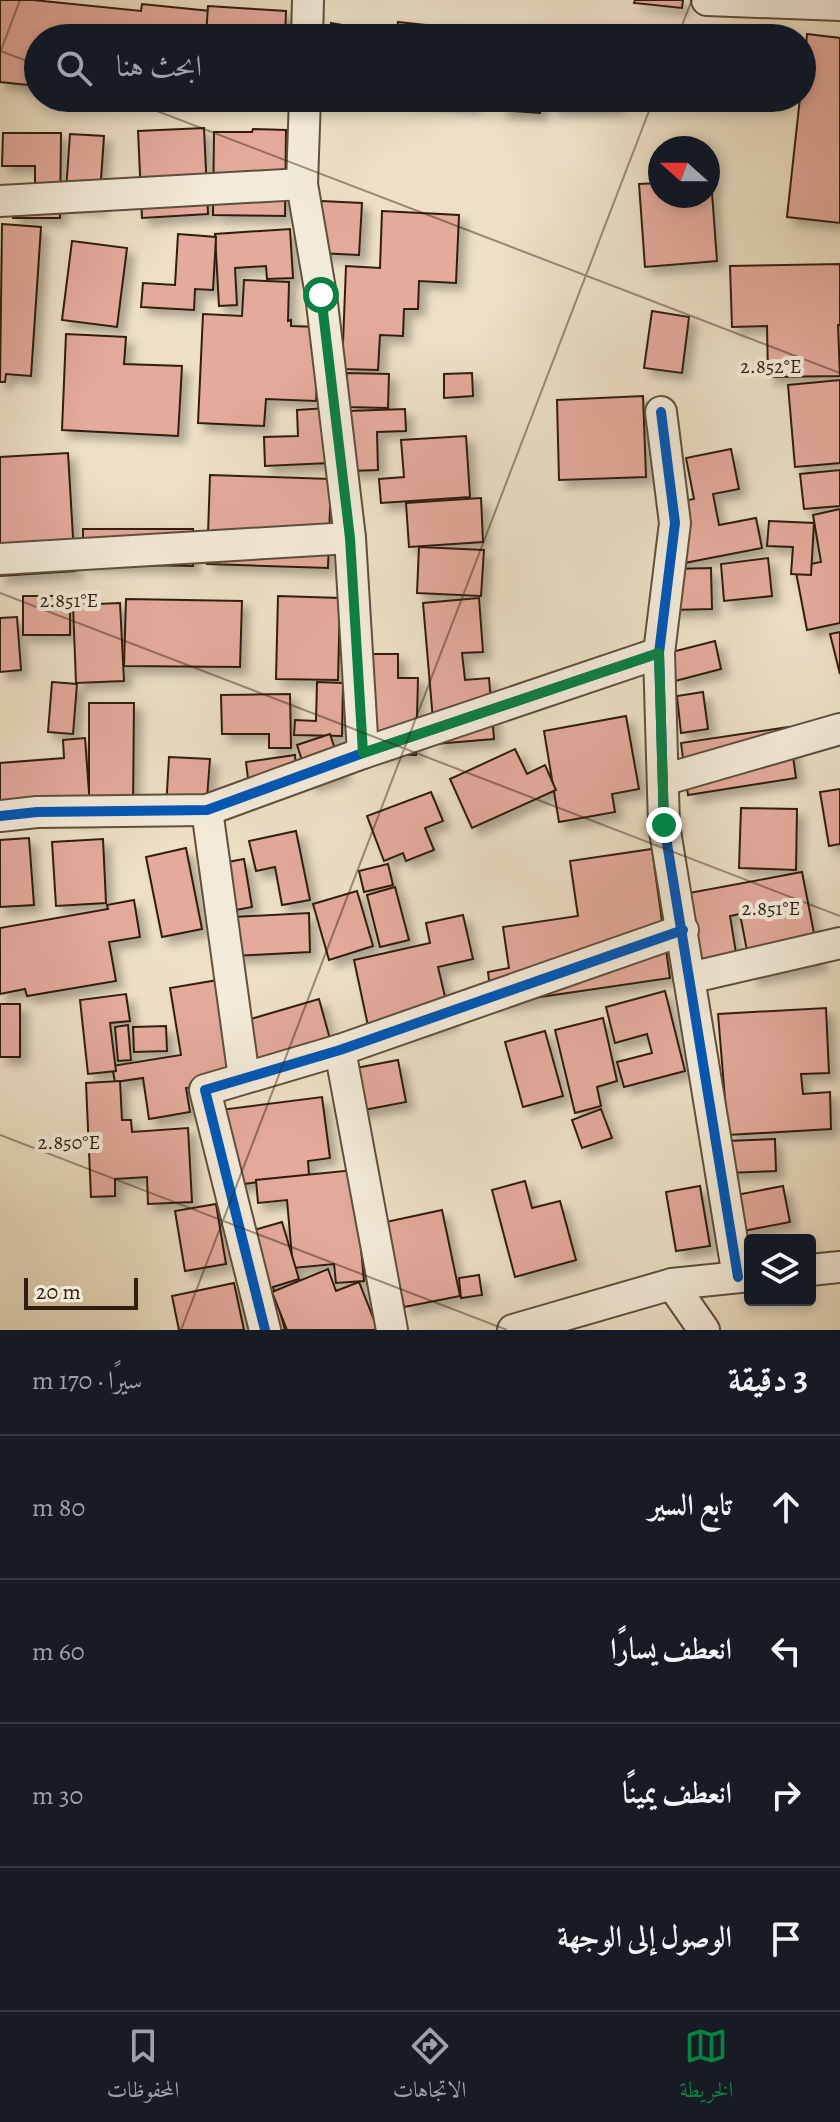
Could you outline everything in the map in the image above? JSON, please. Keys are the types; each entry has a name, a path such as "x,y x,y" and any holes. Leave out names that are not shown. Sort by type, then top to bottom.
{"street":[{"path":"307,24 308,0"},
{"path":"707,0 840,5"},
{"path":"305,112 302,184 321,295 350,538 363,753"},
{"path":"0,201 302,184"},
{"path":"513,1330 672,1284 744,1277 664,825 659,653 675,523 661,412"},
{"path":"0,559 350,538"},
{"path":"0,816 37,812 207,810 363,753 659,653"},
{"path":"663,780 840,729"},
{"path":"207,810 244,1078"},
{"path":"265,1330 205,1090 340,1050 683,930"},
{"path":"689,978 840,943"},
{"path":"340,1050 392,1330"},
{"path":"816,1269 840,1267"},
{"path":"672,1284 704,1330"}],"building":[{"path":"0,0 33,0 141,11 142,4 210,11 209,24 24,24 24,85 0,82"},
{"path":"635,0 683,0 682,8 634,3"},
{"path":"208,6 286,11 286,24 207,24"},
{"path":"816,35 840,38 840,223 787,217 798,112 816,112"},
{"path":"204,128 208,214 142,218 138,131"},
{"path":"253,129 286,130 285,216 213,215 214,132 252,132"},
{"path":"3,133 61,133 60,218 13,218 13,185 35,185 35,166 2,166"},
{"path":"70,134 104,136 99,208 65,205"},
{"path":"639,184 648,184 648,208 713,208 717,261 645,267"},
{"path":"321,201 362,203 359,255 318,253"},
{"path":"382,211 459,215 456,283 419,281 418,309 404,309 403,336 380,335 378,370 342,369 346,266 380,268"},
{"path":"2,224 41,227 31,376 6,374 5,382 0,382"},
{"path":"290,229 293,278 267,279 266,266 235,268 237,305 219,306 215,234"},
{"path":"178,234 216,237 213,290 195,289 194,310 141,307 143,283 175,285"},
{"path":"72,241 127,248 117,327 62,320"},
{"path":"840,264 840,376 768,377 767,326 732,327 730,266"},
{"path":"244,280 289,282 288,321 291,320 291,326 320,327 316,401 266,399 264,426 198,423 203,314 242,316"},
{"path":"652,311 689,317 682,373 644,368"},
{"path":"66,334 126,337 124,364 182,366 178,436 62,430"},
{"path":"347,373 389,374 388,408 346,407"},
{"path":"472,373 473,396 444,398 444,374"},
{"path":"840,380 840,463 795,467 788,385"},
{"path":"643,396 646,477 559,480 557,400"},
{"path":"327,408 329,463 265,466 264,437 298,436 297,410"},
{"path":"405,409 406,431 377,432 378,470 350,471 348,411"},
{"path":"466,436 470,497 381,503 379,479 404,477 401,440"},
{"path":"731,449 739,489 713,494 719,525 756,518 762,548 674,565 662,505 694,499 686,458"},
{"path":"68,453 75,571 0,576 0,457"},
{"path":"840,470 840,506 804,509 800,474"},
{"path":"210,475 331,479 328,568 207,564"},
{"path":"481,498 483,542 409,547 406,503"},
{"path":"840,509 840,623 807,630 795,567 821,562 813,515"},
{"path":"769,521 814,523 811,575 791,574 793,547 767,546"},
{"path":"83,529 193,529 193,566 83,564"},
{"path":"419,547 484,550 481,596 417,593"},
{"path":"768,558 772,596 724,601 721,564"},
{"path":"711,568 712,609 671,610 671,569"},
{"path":"23,596 70,596 70,635 23,635"},
{"path":"278,596 340,598 338,680 276,679"},
{"path":"479,598 483,652 462,653 465,680 489,678 494,739 435,744 423,603"},
{"path":"126,599 242,601 240,667 124,666"},
{"path":"120,603 124,681 76,683 73,605"},
{"path":"17,617 21,670 0,672 0,618"},
{"path":"840,632 840,674 830,634"},
{"path":"715,641 721,669 675,681 668,653"},
{"path":"369,654 398,654 398,678 418,678 416,755 367,754"},
{"path":"52,682 77,684 73,734 48,732"},
{"path":"317,682 343,683 342,736 294,735 295,720 316,721"},
{"path":"703,692 708,729 681,733 677,696"},
{"path":"290,694 291,748 269,748 269,734 222,734 221,695"},
{"path":"89,703 134,703 133,809 89,809"},
{"path":"626,716 639,789 612,794 615,812 559,822 544,731"},
{"path":"789,727 796,778 688,795 681,743"},
{"path":"330,734 343,774 310,785 297,745"},
{"path":"85,738 91,820 0,806 0,763 64,758 63,740"},
{"path":"515,749 527,774 545,765 556,790 472,828 450,779"},
{"path":"295,755 297,781 249,787 246,762"},
{"path":"169,757 210,759 206,811 166,809"},
{"path":"840,789 840,844 829,846 820,792"},
{"path":"431,792 443,821 425,828 434,850 406,861 403,853 384,861 367,816"},
{"path":"741,808 797,809 796,870 739,868"},
{"path":"296,831 310,900 282,905 275,867 256,871 249,841"},
{"path":"29,838 34,905 0,907 0,840"},
{"path":"103,839 106,903 56,906 52,842"},
{"path":"186,848 202,929 162,937 146,857"},
{"path":"652,849 670,978 492,1004 488,972 509,968 503,927 578,916 570,861"},
{"path":"244,859 252,907 225,912 217,864"},
{"path":"388,864 393,885 364,892 359,871"},
{"path":"802,872 820,964 752,977 740,914 730,916 736,953 686,963 673,896"},
{"path":"395,887 409,940 380,947 367,895"},
{"path":"357,891 373,946 329,960 313,904"},
{"path":"134,900 140,937 109,942 116,981 27,996 25,989 0,994 0,928 108,909 107,905"},
{"path":"309,913 310,952 234,956 232,917"},
{"path":"463,915 473,959 438,967 451,1022 371,1040 354,960 430,943 426,923"},
{"path":"218,980 233,1081 186,1088 190,1112 149,1119 143,1078 115,1082 112,1066 181,1055 170,988"},
{"path":"665,991 685,1071 624,1087 617,1062 652,1053 647,1034 615,1043 606,1007"},
{"path":"126,994 130,1021 110,1023 116,1071 88,1074 80,1000"},
{"path":"319,999 333,1050 258,1072 244,1021"},
{"path":"0,1004 20,1004 20,1057 0,1057"},
{"path":"826,1008 829,1073 801,1074 803,1094 830,1092 831,1129 728,1135 718,1014"},
{"path":"603,1018 617,1081 597,1087 601,1106 575,1113 555,1030"},
{"path":"128,1025 131,1060 118,1061 115,1027"},
{"path":"166,1026 167,1051 134,1052 133,1027"},
{"path":"545,1031 563,1096 523,1107 505,1042"},
{"path":"398,1060 406,1102 348,1113 340,1071"},
{"path":"120,1081 122,1120 131,1120 132,1132 188,1128 192,1202 148,1204 147,1177 115,1179 115,1196 91,1197 86,1083"},
{"path":"322,1097 330,1158 308,1161 309,1175 222,1187 212,1111"},
{"path":"601,1109 612,1138 582,1148 572,1120"},
{"path":"775,1139 776,1171 728,1173 727,1141"},
{"path":"354,1170 364,1281 336,1283 334,1264 293,1268 287,1200 258,1203 256,1180"},
{"path":"525,1181 532,1208 560,1201 576,1260 515,1277 492,1190"},
{"path":"700,1186 710,1246 676,1251 666,1192"},
{"path":"783,1186 790,1222 738,1232 731,1196"},
{"path":"216,1204 226,1264 185,1271 175,1211"},
{"path":"442,1210 460,1296 404,1307 386,1222"},
{"path":"282,1222 299,1279 273,1287 285,1330 260,1330 233,1236"},
{"path":"328,1269 336,1291 359,1282 378,1330 287,1330 272,1292"},
{"path":"479,1275 482,1295 461,1298 459,1278"},
{"path":"234,1283 244,1330 179,1330 172,1296"}],"cycle path":[{"path":"661,412 675,523 659,653 664,825 738,1277"},
{"path":"0,816 37,812 207,810 363,753 659,653"},
{"path":"265,1330 205,1090 340,1050 683,930"}],"route":[{"path":"321,295 350,538 363,753 659,653 664,825"}]}
